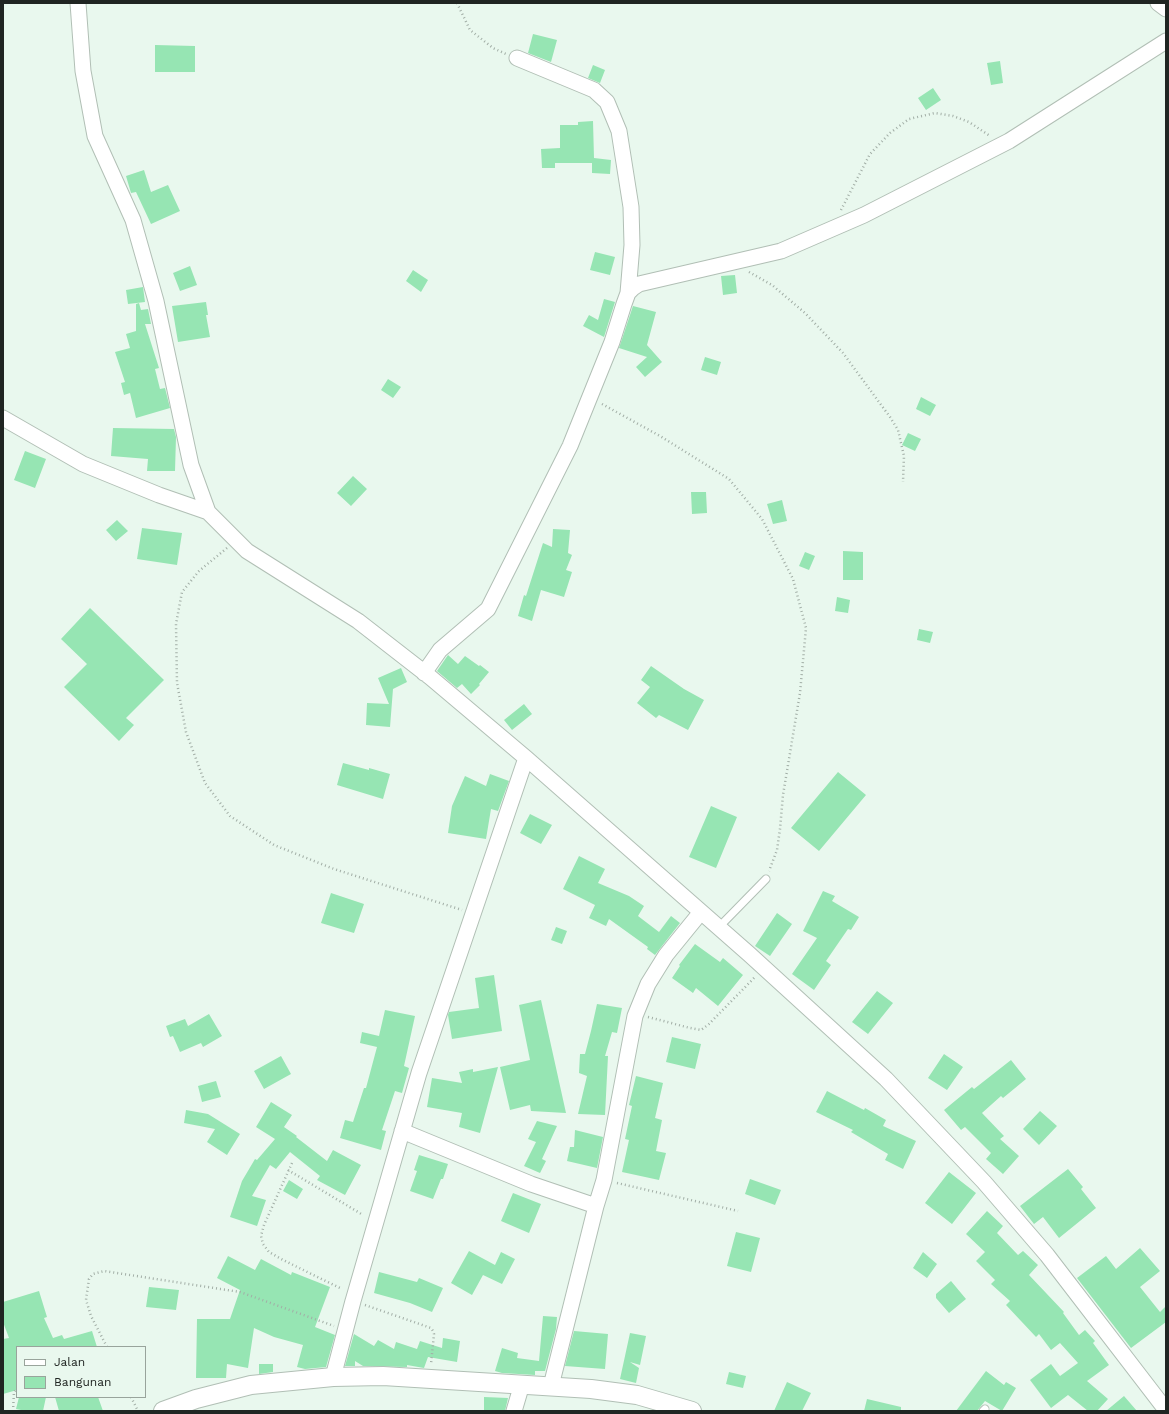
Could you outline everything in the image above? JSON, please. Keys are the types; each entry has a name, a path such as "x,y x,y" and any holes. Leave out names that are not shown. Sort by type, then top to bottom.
{"street":[{"path":"78,3 83,71 95,136 132,220 156,301 191,465 208,512 247,551 358,621 424,673 526,758 719,927 886,1079 984,1182 1047,1255 1166,1410"},
{"path":"1158,3 1166,9"},
{"path":"628,294 639,284 781,251 864,215 1003,144 1166,41"},
{"path":"424,673 440,650 488,609 570,446 612,342 628,294 632,246 631,207 619,131 607,102 594,90 518,58"},
{"path":"3,418 83,464 159,495 208,512"},
{"path":"333,1377 354,1298 419,1073 526,758"},
{"path":"551,1386 596,1206 604,1180 636,1014 648,984 666,955 701,912"},
{"path":"402,1131 531,1184 596,1206"},
{"path":"163,1411 196,1399 251,1385 333,1377 383,1376 591,1389 637,1395 692,1411"},
{"path":"514,1411 522,1384"}],"lane":[{"path":"719,927 766,879"}],"path":[{"path":"457,3 470,30 492,48 518,58"},
{"path":"830,230 870,154 890,133 910,119 935,113 953,116 969,122 1003,144"},
{"path":"731,262 772,284 805,313 843,354 898,430 904,456 903,482"},
{"path":"589,397 660,436 729,479 762,519 793,579 806,628 800,693 783,795 777,850 766,879"},
{"path":"236,540 199,571 182,592 176,624 177,683 186,732 205,783 230,816 274,845 334,869 473,914"},
{"path":"636,1014 701,1030 709,1024 764,968"},
{"path":"292,1163 264,1225 261,1236 263,1244 269,1252 354,1298 424,1325 433,1331 429,1379"},
{"path":"288,1170 376,1223"},
{"path":"604,1180 738,1212"},
{"path":"106,1346 91,1316 86,1300 89,1279 93,1274 104,1272 240,1292 345,1331"},
{"path":"13,1411 14,1392 16,1389"},
{"path":"132,1398 138,1411"}],"building":[{"path":"533,34 557,40 551,62 528,53"},
{"path":"155,45 195,46 195,72 155,72"},
{"path":"1000,61 1003,83 991,85 987,63"},
{"path":"593,65 605,70 600,83 588,78"},
{"path":"933,88 941,100 926,110 918,98"},
{"path":"593,121 594,158 611,160 610,174 592,173 592,163 555,163 555,168 542,168 541,149 560,148 560,125 578,125 578,122"},
{"path":"144,170 151,192 168,185 180,211 151,224 136,192 131,193 126,176"},
{"path":"595,252 615,257 610,275 590,270"},
{"path":"190,266 197,285 180,291 173,273"},
{"path":"413,270 428,280 421,292 406,281"},
{"path":"735,275 737,293 723,295 721,276"},
{"path":"143,287 145,302 128,304 126,290"},
{"path":"604,299 615,302 604,337 583,326 589,315 598,320"},
{"path":"206,302 208,315 206,315 210,337 178,342 172,306"},
{"path":"139,303 141,310 148,309 151,324 145,324 159,368 155,369 160,389 165,388 170,408 136,418 130,393 124,395 121,383 125,382 115,352 130,348 126,334 136,331 136,304"},
{"path":"633,306 656,312 647,345 662,362 645,377 636,367 647,357 619,348"},
{"path":"705,357 721,362 717,375 701,370"},
{"path":"388,379 401,387 393,398 381,390"},
{"path":"921,397 936,405 930,416 916,409"},
{"path":"113,428 174,429 176,437 175,471 147,471 148,459 111,456"},
{"path":"908,433 921,439 915,451 902,445"},
{"path":"25,451 46,459 35,488 14,480"},
{"path":"353,476 367,489 351,506 337,493"},
{"path":"691,492 706,492 707,513 692,514"},
{"path":"782,500 787,521 773,524 767,504"},
{"path":"117,520 128,531 116,541 106,530"},
{"path":"142,528 182,533 177,565 137,559"},
{"path":"553,529 570,530 568,553 572,555 566,570 572,572 564,597 541,590 532,621 518,616 543,543 552,547"},
{"path":"843,551 863,552 863,580 843,580"},
{"path":"805,552 815,556 809,570 799,566"},
{"path":"837,597 850,600 848,613 835,611"},
{"path":"90,608 164,680 126,718 134,725 119,741 64,687 87,664 61,639"},
{"path":"919,629 933,632 930,643 917,640"},
{"path":"448,655 458,664 465,656 489,672 479,684 480,685 471,694 462,684 457,688 437,671"},
{"path":"651,666 684,689 704,700 688,730 659,715 656,718 637,703 650,687 641,680"},
{"path":"401,668 407,682 393,689 390,727 366,725 367,703 389,704 378,678"},
{"path":"524,704 532,714 512,730 504,720"},
{"path":"343,763 390,774 383,799 337,785"},
{"path":"838,772 866,795 819,851 791,828"},
{"path":"490,774 509,781 498,811 491,809 486,839 448,833 452,806 465,776 486,786"},
{"path":"711,806 737,817 716,868 689,857"},
{"path":"530,814 552,825 541,844 520,833"},
{"path":"579,856 605,869 598,883 629,896 644,906 638,916 659,932 671,916 680,923 655,955 647,949 648,947 609,919 606,926 589,918 595,905 563,889"},
{"path":"823,891 835,896 832,901 859,917 851,930 848,929 826,961 831,965 814,990 792,974 817,938 803,931"},
{"path":"331,893 364,904 354,933 321,923"},
{"path":"777,913 792,924 770,956 755,946"},
{"path":"556,927 567,931 562,944 551,940"},
{"path":"695,944 720,962 723,958 743,975 718,1006 696,988 693,993 672,978 680,966 679,965"},
{"path":"494,975 502,1031 452,1039 448,1015 449,1012 479,1008 475,978"},
{"path":"877,991 893,1003 868,1034 852,1022"},
{"path":"541,1000 566,1113 531,1111 530,1105 510,1110 500,1067 530,1060 519,1005"},
{"path":"597,1004 622,1008 617,1033 612,1032 605,1056 608,1056 605,1115 578,1114 587,1076 579,1073 580,1054 585,1054"},
{"path":"385,1010 415,1016 404,1066 409,1068 402,1093 395,1091 382,1130 386,1131 381,1150 340,1138 345,1120 353,1122 364,1088 366,1088 377,1047 360,1043 362,1032 379,1036"},
{"path":"209,1014 222,1036 203,1047 201,1043 180,1052 173,1036 170,1037 166,1026 185,1019 188,1026"},
{"path":"672,1037 701,1044 695,1069 666,1062"},
{"path":"944,1054 963,1067 947,1090 928,1078"},
{"path":"281,1056 291,1074 264,1089 254,1071"},
{"path":"1011,1060 1026,1079 1003,1098 1001,1096 982,1113 1004,1136 1000,1139 1019,1156 1003,1174 986,1159 991,1153 965,1127 961,1130 944,1110 972,1087 974,1089"},
{"path":"498,1067 480,1133 459,1127 462,1113 427,1107 432,1078 462,1083 459,1072 473,1069 473,1072"},
{"path":"636,1076 663,1083 655,1118 662,1120 656,1151 666,1153 659,1180 622,1172 629,1140 625,1139 632,1106 629,1105"},
{"path":"216,1081 221,1097 202,1102 198,1086"},
{"path":"827,1091 864,1110 865,1108 886,1120 883,1126 916,1141 903,1169 885,1160 888,1154 851,1132 853,1130 816,1112"},
{"path":"271,1102 292,1115 284,1127 327,1161 333,1150 361,1165 345,1195 317,1180 320,1176 290,1152 276,1169 270,1165 252,1196 266,1200 257,1226 230,1217 242,1181 255,1159 257,1160 275,1139 256,1127"},
{"path":"186,1110 208,1114 240,1134 227,1155 207,1142 215,1129 184,1123"},
{"path":"1040,1111 1057,1126 1039,1145 1023,1129"},
{"path":"537,1121 557,1126 542,1159 546,1161 540,1173 524,1166 536,1142 528,1139"},
{"path":"575,1130 603,1137 597,1168 567,1161 570,1147 574,1147"},
{"path":"419,1155 448,1164 443,1179 441,1179 433,1199 410,1191 417,1171 414,1170"},
{"path":"1068,1169 1083,1187 1081,1189 1096,1208 1059,1238 1043,1217 1034,1224 1020,1206"},
{"path":"949,1172 976,1193 952,1224 925,1203"},
{"path":"750,1179 781,1190 775,1205 745,1194"},
{"path":"289,1180 303,1189 297,1199 283,1191"},
{"path":"513,1193 541,1204 529,1233 501,1221"},
{"path":"987,1211 1003,1226 997,1233 1018,1255 1023,1251 1038,1265 1029,1275 1064,1312 1063,1313 1079,1335 1085,1330 1095,1341 1093,1343 1109,1365 1087,1381 1108,1399 1097,1411 1088,1411 1068,1395 1051,1408 1030,1380 1051,1364 1060,1376 1078,1363 1060,1343 1051,1350 1039,1334 1036,1337 1006,1305 1010,1301 991,1284 995,1280 976,1261 985,1252 966,1234"},
{"path":"736,1232 760,1238 751,1272 727,1266"},
{"path":"1140,1248 1160,1271 1140,1287 1160,1312 1166,1306 1166,1322 1131,1348 1077,1278 1106,1256 1116,1269"},
{"path":"469,1251 495,1265 501,1252 515,1259 502,1284 483,1275 472,1295 451,1283"},
{"path":"923,1252 937,1264 927,1278 913,1268"},
{"path":"228,1256 255,1270 261,1259 291,1275 292,1272 330,1287 315,1327 335,1335 326,1367 305,1369 297,1367 303,1345 274,1337 254,1328 248,1368 227,1364 226,1378 196,1378 197,1319 230,1319 240,1290 217,1278"},
{"path":"379,1272 417,1282 419,1278 443,1288 432,1312 410,1303 374,1293"},
{"path":"951,1281 966,1299 949,1313 936,1298 936,1294"},
{"path":"149,1287 179,1290 176,1310 146,1307"},
{"path":"39,1291 47,1317 44,1318 53,1338 62,1335 64,1339 92,1331 97,1346 16,1346 16,1390 3,1394 3,1339 9,1338 3,1322 3,1302"},
{"path":"543,1316 557,1317 556,1329 545,1371 535,1371 535,1375 502,1373 495,1371 502,1348 518,1353 517,1358 539,1361"},
{"path":"574,1331 608,1334 605,1369 565,1366"},
{"path":"630,1333 646,1336 640,1365 630,1362 639,1368 636,1383 620,1379"},
{"path":"354,1334 374,1346 378,1340 394,1349 396,1342 417,1349 420,1341 442,1348 443,1338 460,1341 457,1362 428,1357 424,1368 407,1365 407,1367 363,1366 355,1361 355,1366 345,1366"},
{"path":"259,1364 273,1364 273,1372 259,1374"},
{"path":"986,1371 1004,1385 1006,1382 1016,1388 1002,1411 985,1401 977,1411 956,1411"},
{"path":"729,1372 746,1376 743,1388 726,1384"},
{"path":"787,1382 811,1393 802,1411 774,1411"},
{"path":"1124,1396 1137,1411 1106,1411"},
{"path":"484,1397 508,1398 505,1411 484,1411"},
{"path":"19,1398 46,1398 43,1411 26,1411 16,1409"},
{"path":"55,1398 98,1398 103,1411 59,1411"},
{"path":"867,1399 901,1407 901,1411 864,1411"}]}
